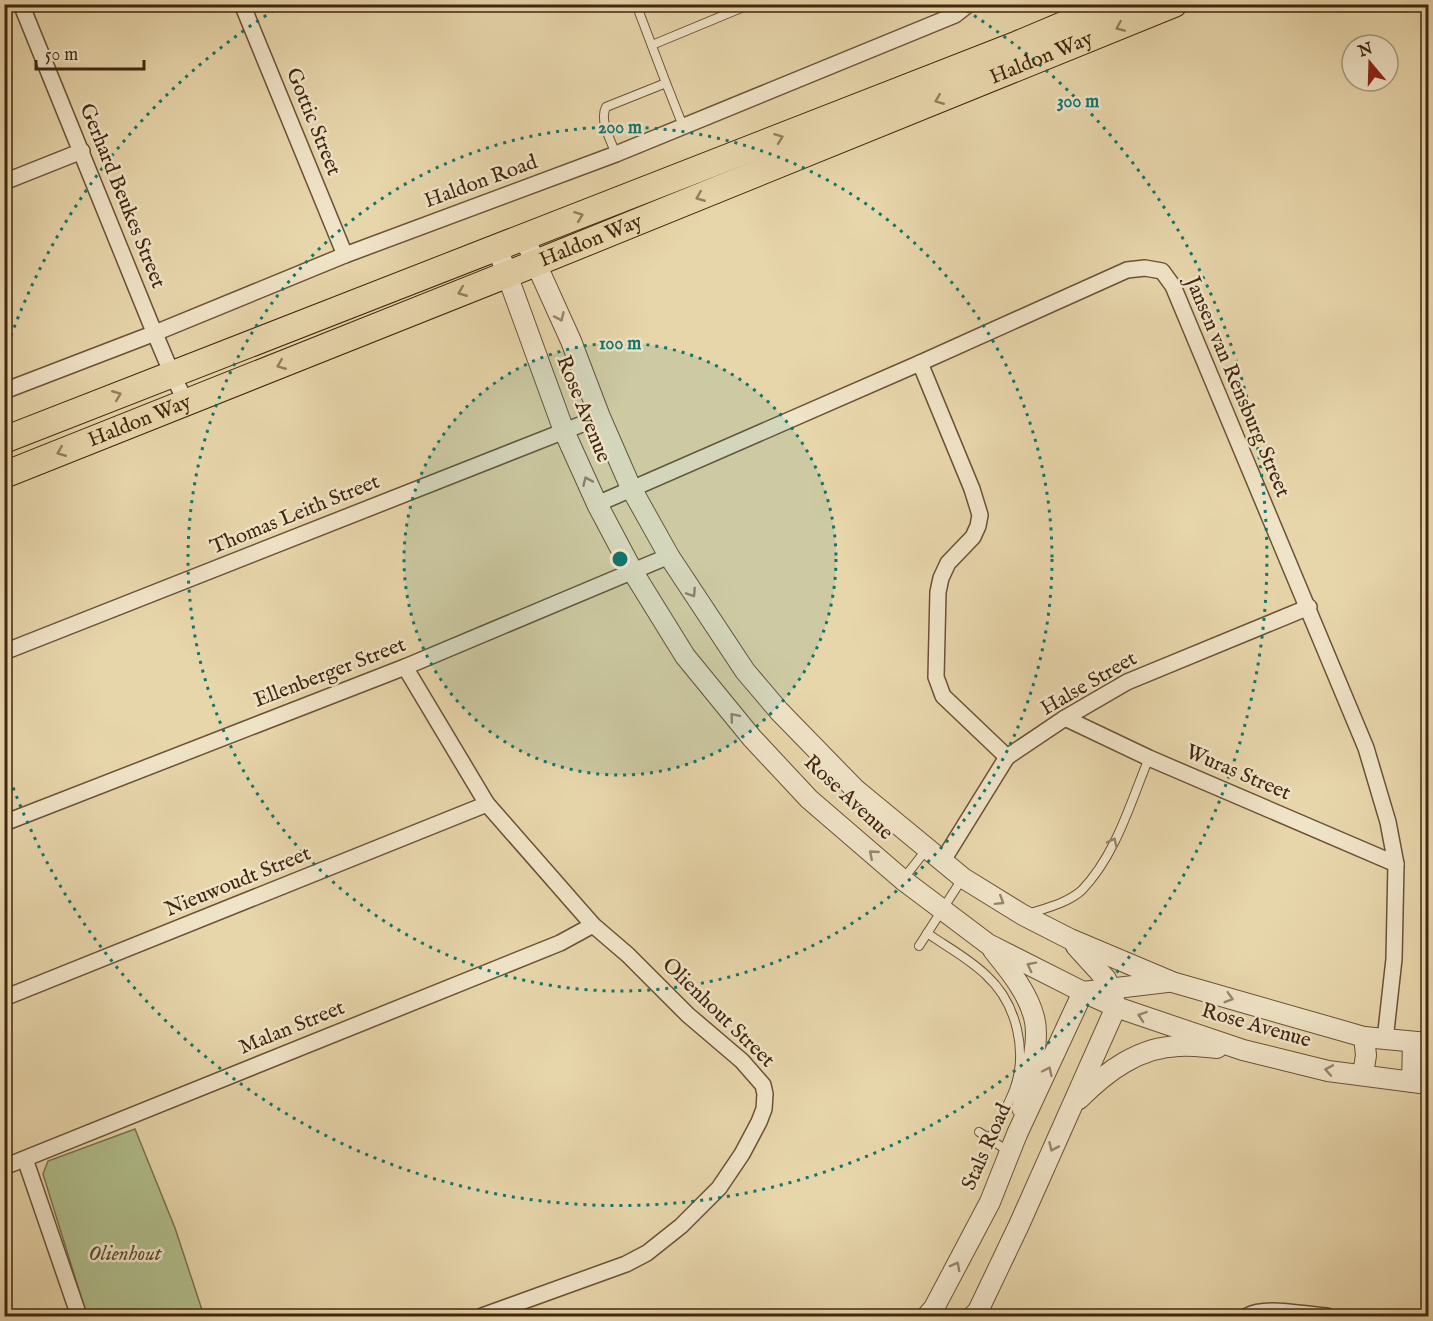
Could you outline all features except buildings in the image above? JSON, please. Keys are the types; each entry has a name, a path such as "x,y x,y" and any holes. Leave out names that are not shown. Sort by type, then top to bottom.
{"highway":[{"name":"Haldon Way","path":"4,475 735,183 877,112 1113,4"},
{"name":"Haldon Way","path":"4,440 724,159 877,112 1174,4"},
{"path":"724,159 735,183"},
{"path":"359,300 369,329"}],"street":[{"name":"Gerhard Beukes Street","path":"21,4 155,333 186,402"},
{"name":"Gottic Street","path":"242,4 345,255"},
{"name":"Haldon Road","path":"4,391 155,333 345,255 616,154 955,15 969,4"},
{"path":"4,182 82,151"},
{"name":"Rose Avenue","path":"524,237 571,341 600,417 631,488 669,556 745,671 779,711 855,789 963,878 1023,915 1070,939 1172,982 1364,1037 1421,1043"},
{"name":"Rose Avenue","path":"497,247 564,431 597,504 633,572 685,656 752,738 809,799 903,880 988,944 1083,992 1116,1007 1243,1050 1328,1071 1420,1083"},
{"name":"Jansen van Rensburg Street","path":"597,504 921,363 1127,270 1145,268 1162,272 1173,286 1309,607 1366,748 1388,822 1396,864 1394,958 1385,1040"},
{"path":"921,363 972,489 980,515 973,537 948,563 941,578 938,592 936,677 943,696 1007,757"},
{"name":"Thomas Leith Street","path":"4,652 600,417"},
{"name":"Ellenberger Street","path":"4,823 405,667 669,556"},
{"name":"Halse Street","path":"934,856 1007,757 1065,718 1127,682 1309,607"},
{"name":"Olienhout Street","path":"405,667 487,804 593,925 628,955 682,1010 753,1072 763,1085 765,1094 764,1109 742,1154 720,1188 663,1240 626,1264 482,1317"},
{"name":"Wuras Street","path":"1065,718 1149,758 1396,864"},
{"name":"Nieuwoudt Street","path":"4,998 487,804"},
{"name":"Malan Street","path":"4,1167 560,943 593,925"},
{"path":"973,1317 1019,1225 1116,1007 1111,988 1097,968 1070,939"},
{"path":"988,944 1023,990 1036,1028 1036,1043 1013,1143"},
{"path":"1083,992 1172,982"},
{"name":"Stals Road","path":"927,1317 934,1308 990,1202 1013,1143 1083,992"},
{"path":"1363,1075 1366,1055 1364,1037"},
{"path":"1420,1083 1421,1043"},
{"path":"1070,1108 1098,1080 1122,1063 1142,1053 1178,1046 1243,1050"},
{"path":"25,1159 79,1317"},
{"path":"1247,1317 1255,1312 1270,1310 1327,1317"}],"lane":[{"path":"636,4 683,126"},
{"path":"652,45 751,4"},
{"path":"616,154 604,122 603,113 606,107 666,83"},
{"path":"1023,915 1057,905 1081,891 1099,868 1113,844 1149,758"},
{"path":"903,880 934,856"},
{"path":"919,946 963,878"},
{"path":"927,933 987,975 1006,997 1015,1022 1021,1053 1015,1088 989,1140"},
{"path":"980,1132 989,1140 1013,1143"}],"green space":[{"name":"Olienhout","path":"135,1129 175,1228 204,1316 87,1316 43,1174 48,1161"}]}
